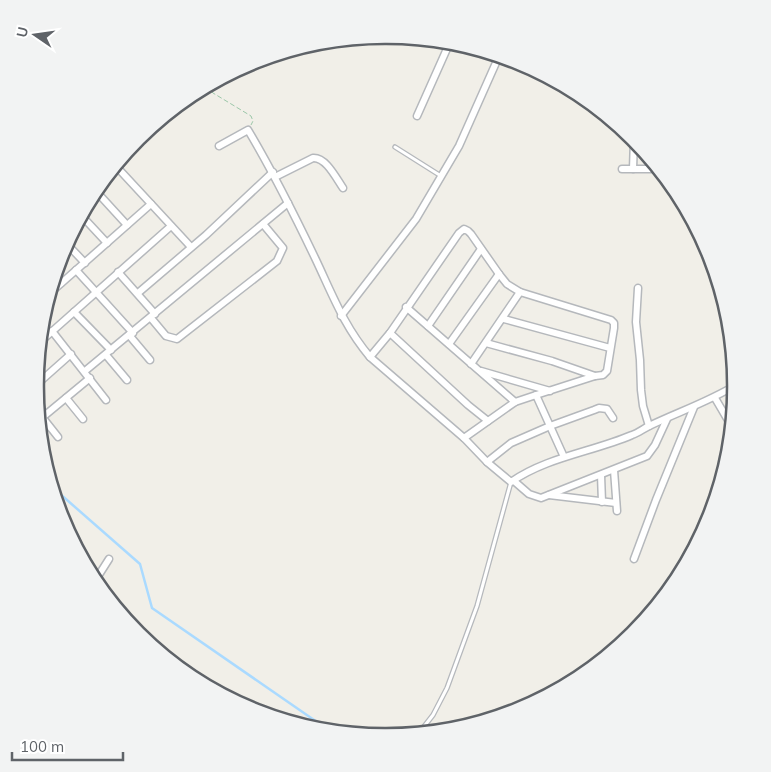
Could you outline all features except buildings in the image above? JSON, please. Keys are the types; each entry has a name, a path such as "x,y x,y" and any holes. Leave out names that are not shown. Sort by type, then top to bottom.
{"street":[{"path":"417,116 446,50"},
{"path":"341,316 416,219 459,146 496,62"},
{"path":"219,146 248,130 274,174 341,316 357,341 370,357 464,438 487,462 529,494 541,498 647,456 655,446 667,419"},
{"path":"633,169 634,151"},
{"path":"138,293 274,174 313,158 318,158 324,162 344,188"},
{"path":"622,169 649,169"},
{"path":"120,171 191,248"},
{"path":"101,196 127,225"},
{"path":"85,372 288,203"},
{"path":"61,283 151,204"},
{"path":"86,222 107,243"},
{"path":"118,272 138,293 166,336 177,338 276,261 283,248 264,224"},
{"path":"48,335 171,226"},
{"path":"370,357 390,333 406,307 459,233 464,229 468,231 499,274 508,284 520,292 611,320 614,323 607,371 603,375 515,402 464,438"},
{"path":"428,326 481,249"},
{"path":"72,250 84,263"},
{"path":"76,270 131,334 150,360"},
{"path":"449,344 499,274"},
{"path":"638,288 636,322 641,390 643,406 649,426"},
{"path":"472,364 504,319 520,292"},
{"path":"406,307 515,402"},
{"path":"74,312 108,352 127,380"},
{"path":"504,319 610,348"},
{"path":"52,332 106,400"},
{"path":"390,333 488,421"},
{"path":"486,343 552,361 595,376"},
{"path":"44,378 71,354"},
{"path":"480,371 550,390"},
{"path":"45,416 90,378"},
{"path":"512,482 524,473 564,456 633,435 649,426 715,398 727,391"},
{"path":"536,395 564,456"},
{"path":"66,398 83,419"},
{"path":"715,398 726,417"},
{"path":"634,559 694,407"},
{"path":"487,462 511,443 599,408 608,410 613,418"},
{"path":"46,424 58,437"},
{"path":"614,470 617,511"},
{"path":"601,475 602,502"},
{"path":"547,495 616,503"},
{"path":"99,573 108,559"}],"lane":[{"path":"395,147 441,176"},
{"path":"425,725 447,688 478,606 512,482"}],"path":[{"path":"212,92 251,116 253,121 248,130"}],"waterway":[{"path":"62,496 140,564 152,608 314,720"}]}
